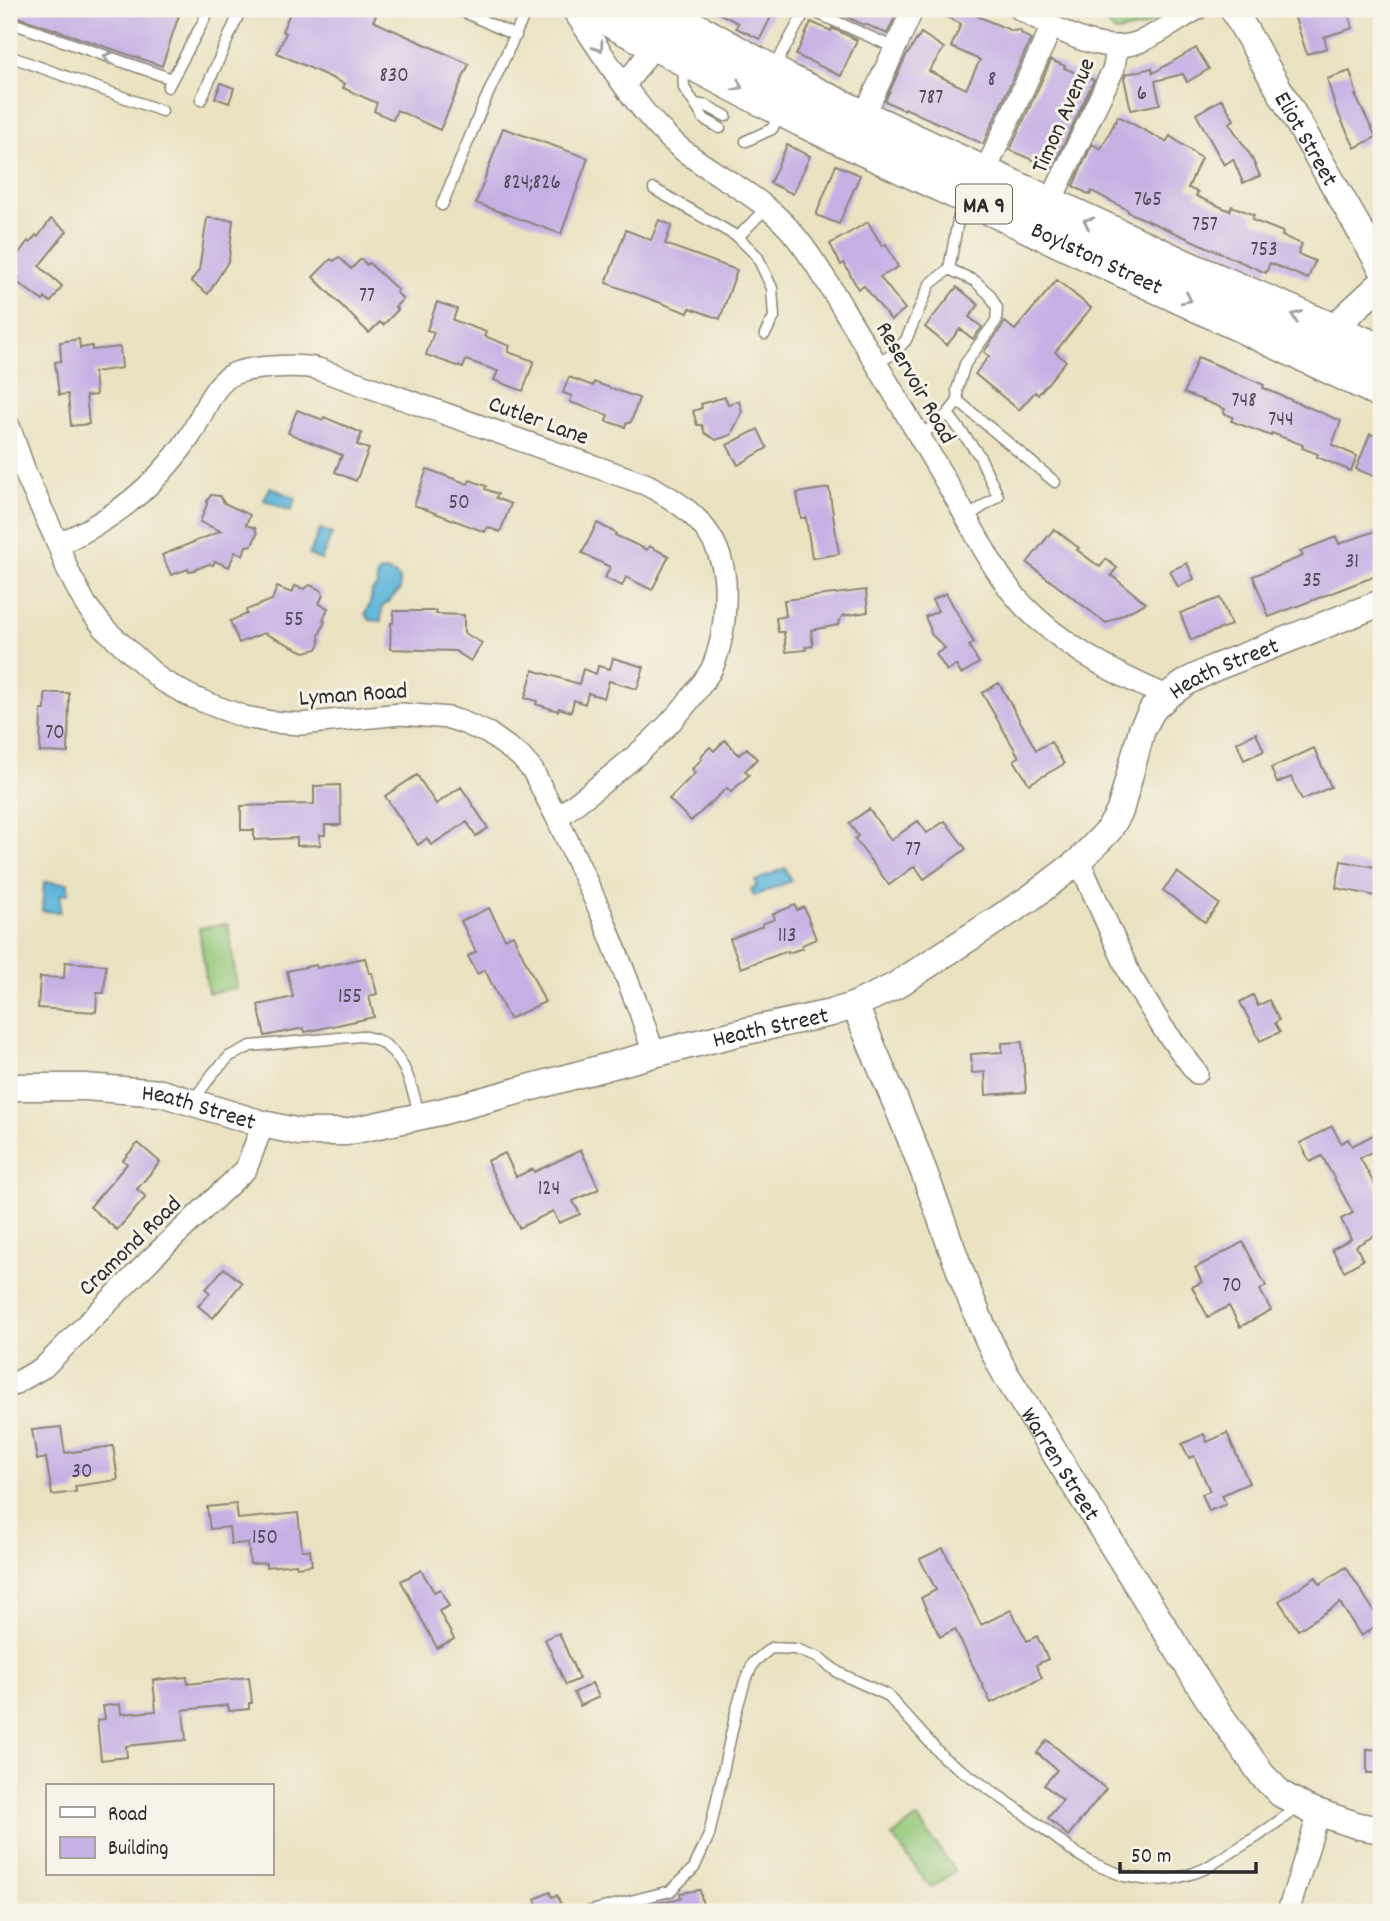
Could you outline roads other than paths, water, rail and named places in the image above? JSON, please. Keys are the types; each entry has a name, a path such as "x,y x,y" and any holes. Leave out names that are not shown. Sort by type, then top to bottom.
{"highway":[{"name":"Boylston Street","path":"590,9 665,26 1209,278 1381,352"},
{"name":"Boylston Street","path":"665,26 765,124 1267,338 1381,390"}],"street":[{"name":"Reservoir Road","path":"572,9 625,85 678,146 750,193 781,220 803,245 833,290 992,566 1025,606 1057,635 1096,661 1135,683 1167,696"},
{"path":"863,118 913,9"},
{"path":"1020,9 1082,39 1117,46 1147,38 1197,9"},
{"name":"Eliot Street","path":"1233,9 1381,267"},
{"path":"625,85 665,26"},
{"path":"984,174 1052,26"},
{"name":"Timon Avenue","path":"1049,205 1114,68 1117,46"},
{"path":"1331,331 1381,284"},
{"name":"Cutler Lane","path":"58,544 82,534 151,483 181,449 217,389 229,377 243,372 283,366 318,369 660,491 696,518 713,538 718,549 723,566 725,603 719,648 701,685 672,721 627,765 558,818"},
{"name":"Lyman Road","path":"9,426 27,477 68,571 86,604 105,629 161,680 216,707 245,717 272,722 310,724 401,714 436,716 462,722 488,733 520,756 533,771 558,818 601,913 654,1054"},
{"name":"Heath Street","path":"9,1087 85,1087 161,1093 299,1132 346,1132 420,1117 654,1054 855,1005 895,986 1029,899 1079,861 1109,830 1120,811 1142,729 1153,709 1167,696 1188,681 1214,668 1381,603"},
{"path":"1079,861 1131,977 1163,1028 1197,1073"},
{"name":"Warren Street","path":"855,1005 914,1147 990,1345 1006,1375 1220,1716 1272,1787 1286,1798 1359,1826 1381,1830"},
{"name":"Cramond Road","path":"9,1387 44,1367 152,1258 246,1169 263,1124"},
{"path":"1288,1912 1310,1809"}],"lane":[{"path":"9,23 170,83 211,9"},
{"path":"201,100 241,9"},
{"path":"458,9 516,36"},
{"path":"442,205 482,105 527,9"},
{"path":"771,73 807,9 895,48"},
{"path":"665,26 684,88 704,119 720,128"},
{"path":"9,56 162,111"},
{"path":"695,104 707,106 726,116"},
{"path":"747,141 765,124"},
{"path":"654,189 738,237 757,256 772,288 774,317 765,334"},
{"path":"738,237 767,207"},
{"path":"876,364 894,354 906,340 930,284 949,268 959,215"},
{"path":"919,437 948,414 958,401 957,390 965,364 996,321 997,308 990,295 975,282 949,268"},
{"path":"958,401 1055,482"},
{"path":"948,414 979,455 998,496 966,518"},
{"path":"192,1102 214,1072 230,1056 251,1046 361,1036 377,1040 392,1051 408,1074 420,1117"},
{"path":"587,1912 670,1891 694,1868 709,1835 745,1681 754,1662 771,1647 796,1649 819,1658 839,1673 887,1695 944,1758 1083,1858 1124,1876 1150,1880 1171,1879 1194,1873 1310,1809"}],"water":[{"path":"270,487 296,499 291,511 264,500"},
{"path":"320,529 332,534 321,560 309,555"},
{"path":"386,571 400,580 400,590 382,607 381,621 370,620 365,614 372,591 377,586 377,576"},
{"path":"785,868 791,881 754,896 751,889 757,886 755,881"},
{"path":"44,882 68,883 68,894 61,894 60,912 42,911"}]}
